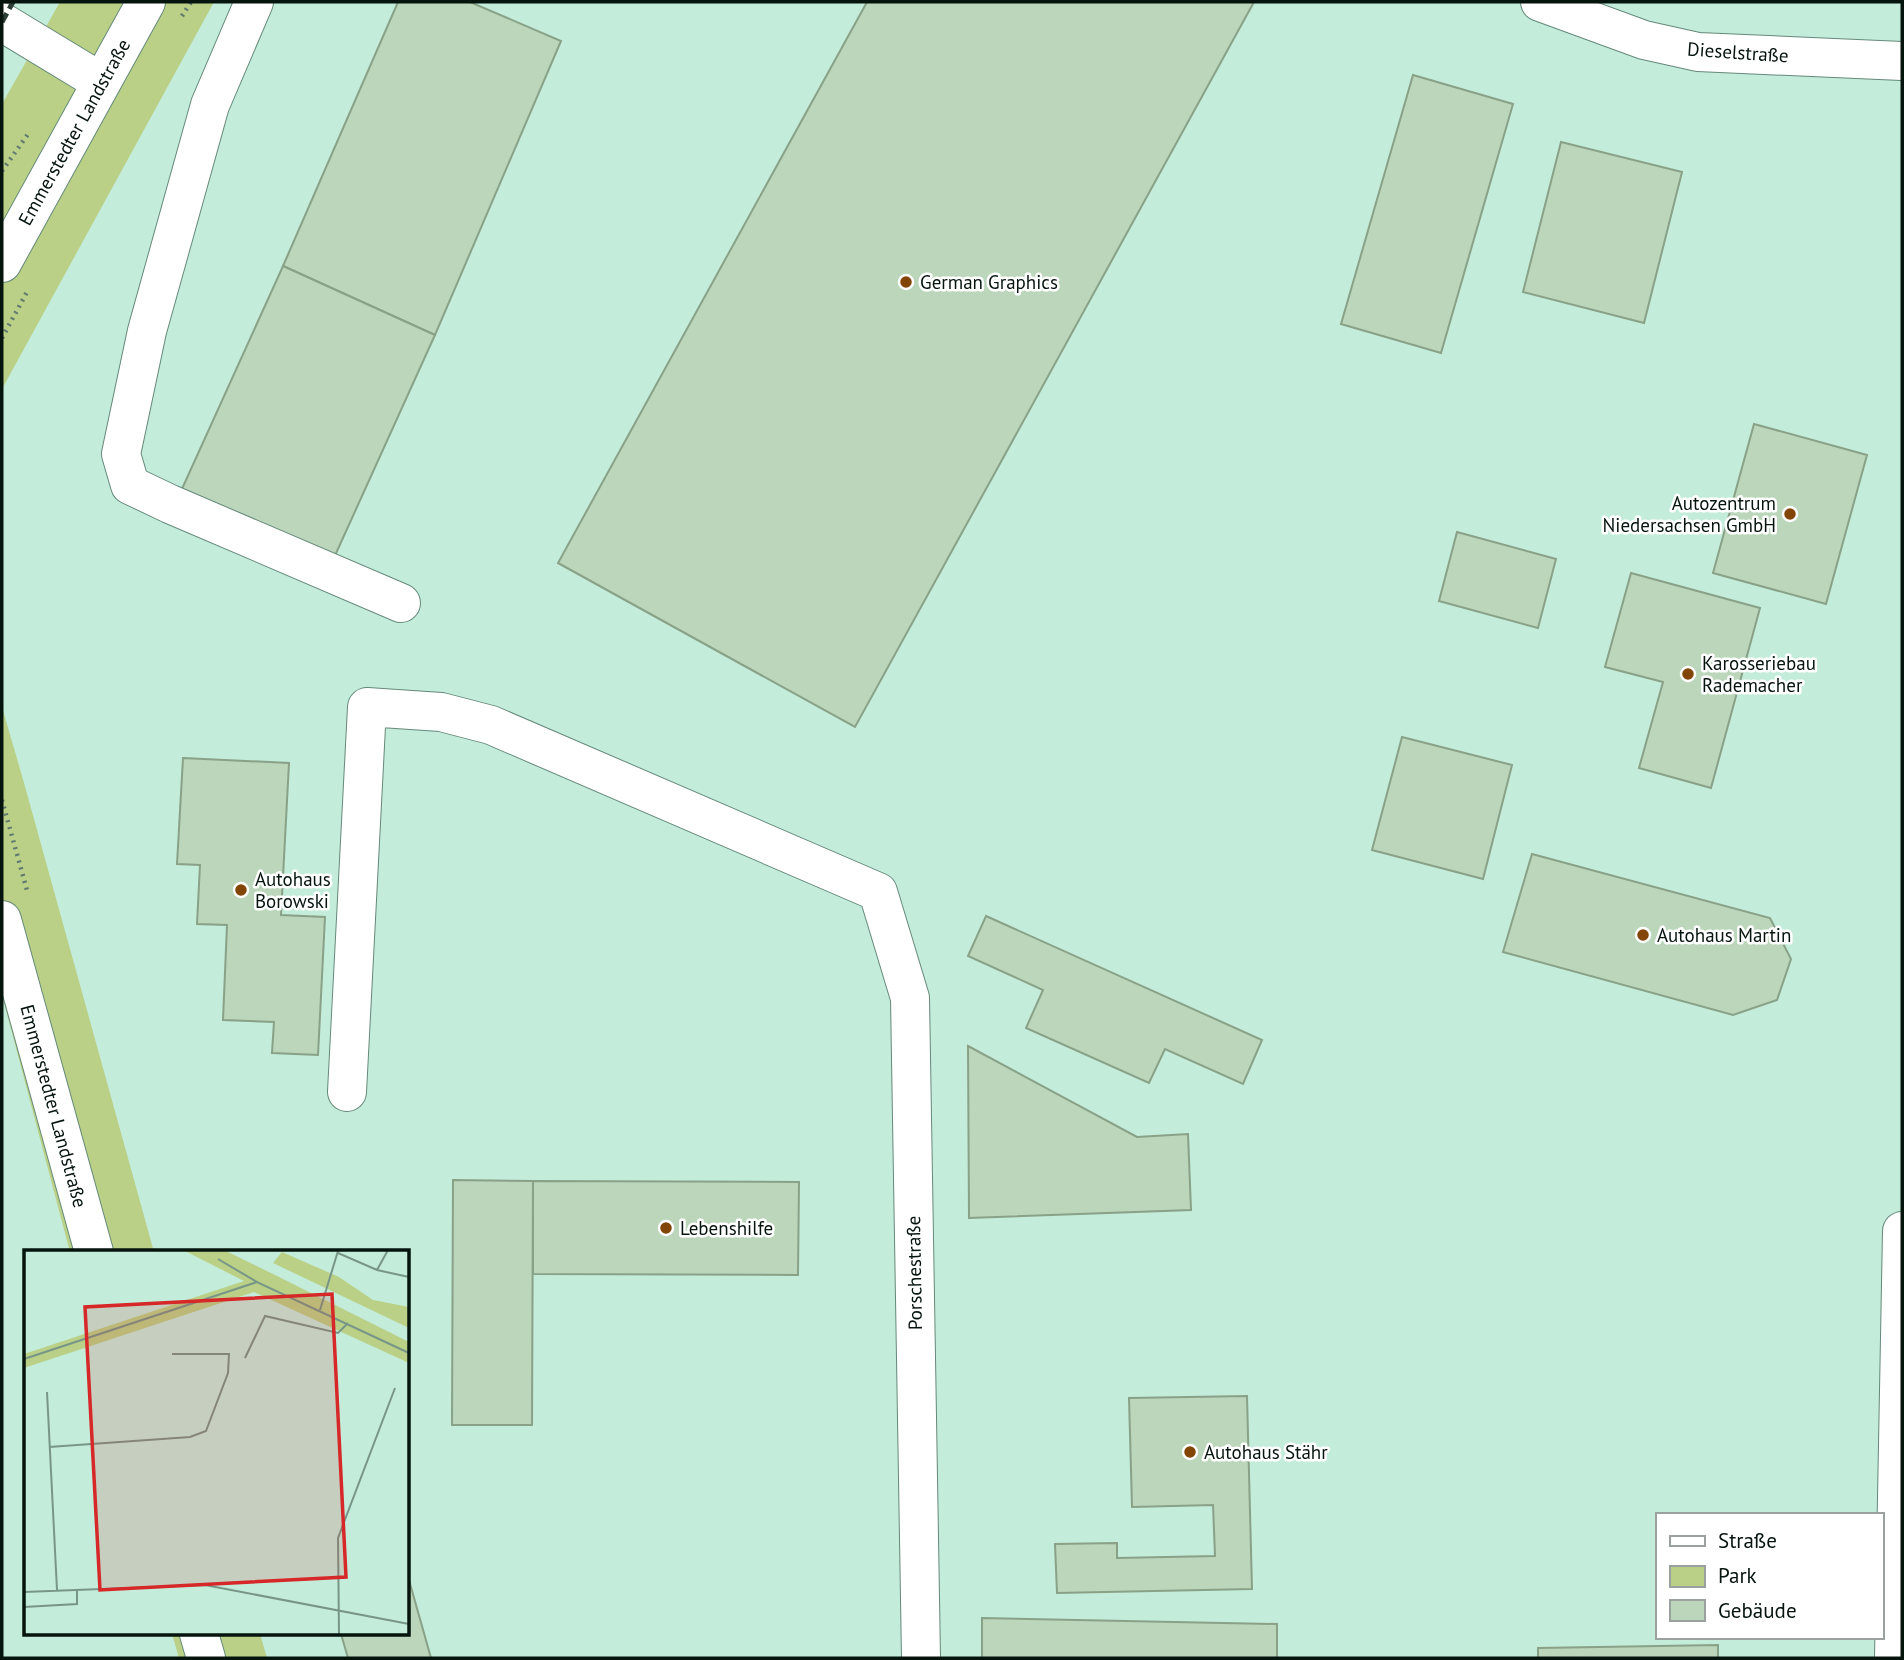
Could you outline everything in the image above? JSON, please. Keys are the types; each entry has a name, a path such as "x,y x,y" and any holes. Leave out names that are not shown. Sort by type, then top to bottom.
{"street":[{"name":"Emmerstedter Landstraße","path":"2,263 146,2"},
{"path":"254,2 211,104 147,331 121,454 131,485 401,603"},
{"name":"Dieselstraße","path":"1540,2 1644,40 1698,52 1902,61"},
{"path":"2,22 101,82"},
{"name":"Porschestraße","path":"347,1092 367,708 441,712 491,725 878,892 910,998 921,1658"},
{"name":"Emmerstedter Landstraße","path":"2,920 93,1250"},
{"path":"1894,1658 1902,1231"},
{"path":"200,1636 206,1658"}],"green space":[{"path":"60,2 214,2 2,389 2,104"},
{"path":"2,707 153,1250 69,1250 2,995"},
{"path":"173,1636 261,1636 267,1658 179,1658"}],"building":[{"path":"398,2 470,2 561,41 435,335 283,266"},
{"name":"German Graphics","path":"867,2 1254,2 855,727 558,563"},
{"path":"1413,75 1513,104 1441,353 1341,324"},
{"path":"1561,142 1682,172 1644,323 1523,292"},
{"path":"283,266 435,335 333,560 181,491"},
{"name":"Autozentrum Niedersachsen GmbH","path":"1754,424 1867,455 1826,604 1713,573"},
{"path":"1457,532 1556,559 1538,628 1439,601"},
{"name":"Karosseriebau Rademacher","path":"1631,573 1760,608 1711,788 1639,768 1663,682 1605,667"},
{"path":"1402,737 1512,765 1483,879 1372,850"},
{"name":"Autohaus Borowski","path":"183,758 289,763 281,915 325,917 318,1055 272,1053 274,1022 223,1020 227,925 197,924 200,865 177,864"},
{"name":"Autohaus Martin","path":"1532,854 1770,918 1791,959 1777,1000 1733,1015 1503,952"},
{"path":"986,916 1262,1040 1243,1084 1165,1049 1149,1083 1026,1028 1043,990 968,956"},
{"path":"968,1046 1137,1137 1188,1134 1191,1210 969,1218"},
{"path":"453,1180 533,1181 532,1425 452,1425"},
{"name":"Lebenshilfe","path":"533,1181 799,1182 798,1275 533,1274"},
{"name":"Autohaus Stähr","path":"1247,1396 1252,1589 1057,1593 1055,1544 1117,1543 1117,1558 1215,1556 1213,1505 1132,1507 1129,1398"},
{"path":"410,1584 431,1658 348,1658 342,1636 410,1636"},
{"path":"982,1618 1277,1624 1277,1658 982,1658"},
{"path":"1718,1645 1718,1658 1538,1658 1538,1648"}],"railway":[{"path":"2,22 13,2"}],"place":[{"name":"German Graphics","path":"906,282"},
{"name":"Autozentrum Niedersachsen GmbH","path":"1790,514"},
{"name":"Karosseriebau Rademacher","path":"1688,674"},
{"name":"Autohaus Borowski","path":"241,890"},
{"name":"Autohaus Martin","path":"1643,935"},
{"name":"Lebenshilfe","path":"666,1228"},
{"name":"Autohaus Stähr","path":"1190,1452"}]}
